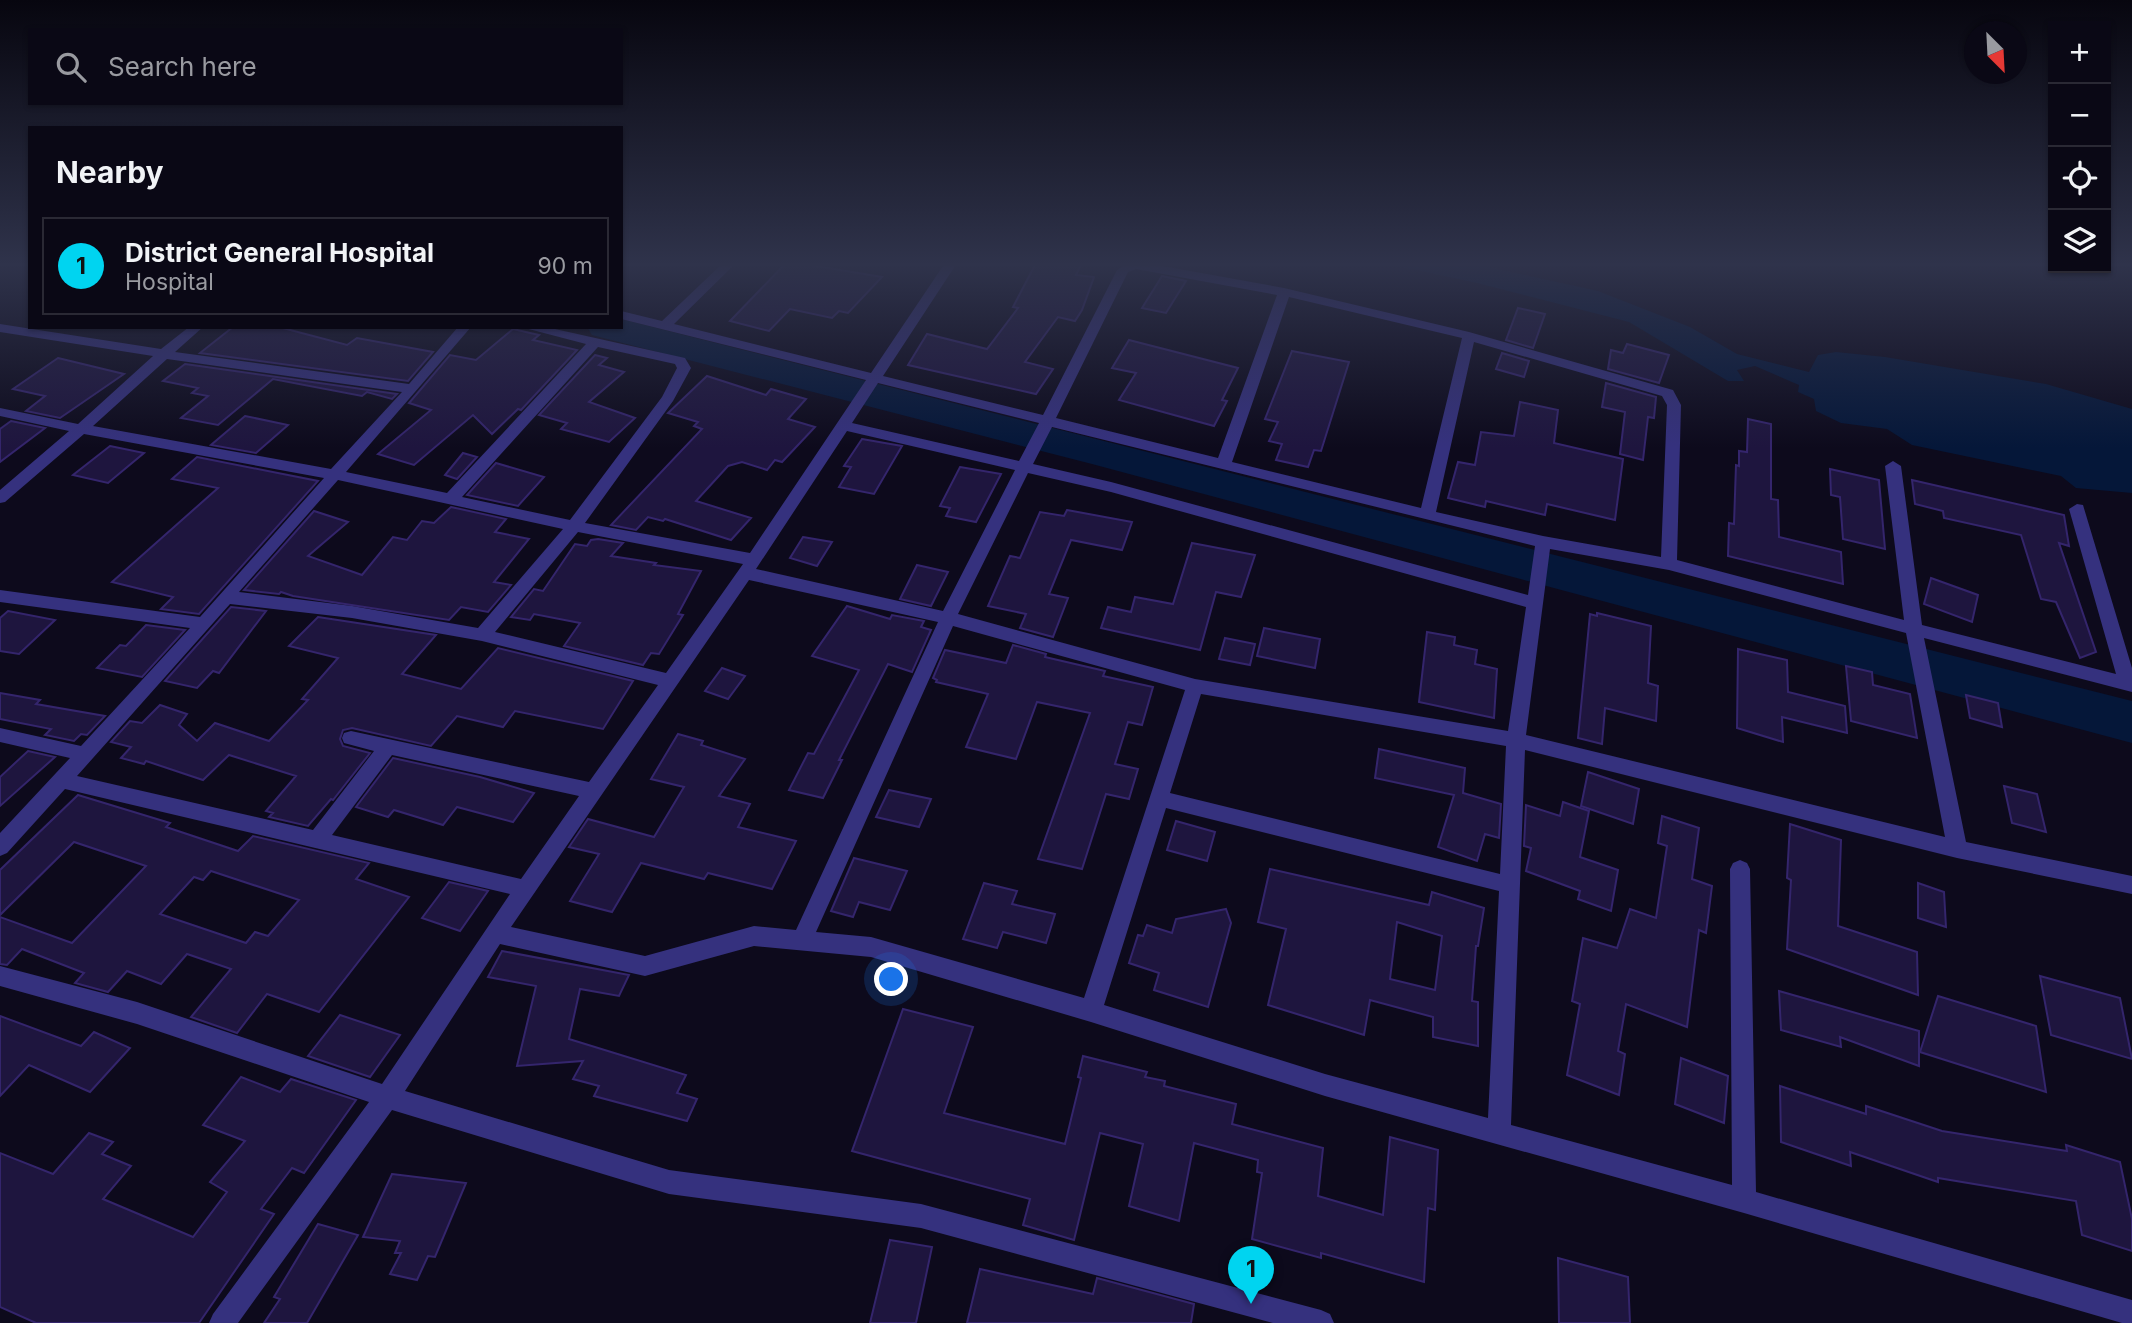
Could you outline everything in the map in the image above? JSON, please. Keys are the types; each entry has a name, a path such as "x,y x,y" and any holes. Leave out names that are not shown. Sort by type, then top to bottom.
{"street":[{"path":"659,325 1427,515 1543,542 1669,564 2130,685"},
{"path":"222,1323 387,1097 495,933 750,567 911,325"},
{"path":"802,941 948,618 1096,325"},
{"path":"1223,465 1272,325"},
{"path":"1422,325 1668,393 1674,405 1669,564"},
{"path":"0,328 412,389"},
{"path":"0,498 195,329"},
{"path":"0,847 204,624 463,329"},
{"path":"482,635 574,526 668,398 684,368 680,361 535,329"},
{"path":"1427,515 1469,336"},
{"path":"448,499 454,496 594,343"},
{"path":"0,412 337,475 574,526 750,567 1195,685 1516,740 1957,849 2132,885"},
{"path":"844,426 1111,487 1535,603"},
{"path":"1893,466 1914,629 1957,849"},
{"path":"0,477 20,481"},
{"path":"2077,509 2130,685"},
{"path":"1499,1133 1516,740 1543,542"},
{"path":"0,596 204,624"},
{"path":"226,597 352,612 482,635 671,681"},
{"path":"1091,1011 1195,685"},
{"path":"0,735 85,754"},
{"path":"351,738 594,791"},
{"path":"317,840 388,746"},
{"path":"62,780 526,889"},
{"path":"1159,798 1510,885"},
{"path":"1740,870 1744,1201"},
{"path":"495,933 645,966 754,936 871,947 1091,1011 1325,1085 1744,1201 2132,1313"},
{"path":"0,976 137,1013 387,1097 669,1182 921,1216 1321,1323"}],"water":[{"path":"1634,325 1684,325 1737,354 1809,372 1818,355 1836,352 1885,357 2046,384 2132,409 2132,493 2076,488 2061,476 1912,445 1887,429 1841,423 1816,411 1814,399 1798,392 1799,385 1755,366 1737,370 1744,381 1728,381"}],"building":[{"path":"745,325 775,325 769,331"},
{"path":"1005,325 1052,325 1025,362 1053,369 1036,394 908,365 927,334 987,349"},
{"path":"1512,325 1541,325 1533,348 1506,340"},
{"path":"230,329 287,329 347,345 357,338 433,352 408,381 200,353"},
{"path":"513,329 539,335 533,340 577,350 521,410 518,409 492,434 473,415 414,465 378,454 431,410 409,403 450,355 476,360"},
{"path":"1129,340 1238,368 1222,400 1227,401 1214,426 1119,400 1136,373 1112,368"},
{"path":"1627,344 1669,355 1659,383 1608,369 1611,350 1623,353"},
{"path":"1292,351 1349,362 1321,451 1314,450 1308,467 1276,460 1282,444 1269,441 1278,422 1265,419"},
{"path":"1502,353 1529,361 1524,377 1496,369"},
{"path":"595,355 607,358 599,365 624,372 589,402 635,418 609,442 561,429 567,423 539,415"},
{"path":"58,358 124,374 60,418 26,411 45,396 13,389"},
{"path":"185,364 397,394 392,399 367,392 362,396 273,379 218,425 181,418 208,396 192,393 198,388 163,381"},
{"path":"707,376 766,395 771,389 806,399 788,419 815,427 782,462 775,460 767,470 742,462 728,466 696,501 751,518 731,540 665,519 663,521 648,517 636,530 611,525 702,429 694,426 698,422 668,413"},
{"path":"1606,383 1656,397 1654,418 1648,417 1643,460 1620,454 1625,412 1602,407"},
{"path":"1520,402 1558,410 1554,443 1623,459 1615,520 1547,504 1545,515 1486,501 1485,507 1448,498 1458,462 1475,465 1481,432 1514,436"},
{"path":"245,416 288,425 256,453 211,445"},
{"path":"1748,419 1771,424 1771,499 1778,500 1779,537 1841,552 1843,584 1728,556 1729,523 1734,524 1736,465 1739,466 1739,451 1747,452"},
{"path":"11,421 45,428 0,462 0,429"},
{"path":"862,439 902,446 874,494 839,487 851,467 844,466"},
{"path":"110,446 144,453 108,483 73,475"},
{"path":"463,453 477,457 457,479 445,475"},
{"path":"197,457 318,481 199,614 161,609 173,597 112,582 218,488 172,479"},
{"path":"496,463 544,477 518,506 467,495"},
{"path":"960,467 1001,474 976,522 946,516 950,508 940,506"},
{"path":"1830,469 1879,480 1885,549 1843,539 1840,497 1831,495"},
{"path":"1912,480 2064,515 2069,546 2059,543 2096,652 2080,658 2056,602 2041,599 2021,535 1944,518 1943,511 1915,504"},
{"path":"451,507 506,519 495,532 529,539 494,582 511,585 488,612 461,607 449,620 281,592 279,594 244,590 314,511 348,522 308,556 362,575 393,537 407,540 422,521 434,523"},
{"path":"1067,510 1132,522 1122,550 1071,540 1049,594 1068,598 1053,637 1020,628 1026,614 988,606 1010,556 1020,558 1040,512 1064,516"},
{"path":"803,537 832,542 817,566 790,558"},
{"path":"591,540 623,543 611,556 701,571 678,614 683,615 659,654 651,653 643,665 564,646 580,623 534,614 530,620 511,617 534,589 543,591 575,544 587,546"},
{"path":"1192,543 1255,555 1241,597 1216,592 1200,650 1101,628 1108,607 1131,612 1135,597 1173,604"},
{"path":"917,565 948,572 931,606 900,599"},
{"path":"1931,578 1978,595 1972,622 1924,604"},
{"path":"847,606 890,619 892,615 924,621 921,627 931,630 912,672 888,664 839,760 842,760 823,798 789,790 808,753 814,754 859,670 812,656"},
{"path":"231,607 266,611 219,673 213,671 197,688 165,681"},
{"path":"8,611 55,620 19,654 0,651 0,618"},
{"path":"1597,613 1651,626 1648,683 1658,686 1656,721 1605,708 1602,744 1578,738 1590,614 1597,616"},
{"path":"318,617 436,635 402,674 461,689 498,648 633,681 603,729 515,711 503,727 457,716 431,746 352,728 343,730 340,739 343,746 370,753 333,800 331,799 308,826 269,817 273,813 266,811 296,776 229,755 203,780 146,761 144,764 121,758 131,747 111,742 130,721 142,723 160,705 187,714 179,725 197,741 215,723 269,741 308,700 302,699 338,658 289,646"},
{"path":"146,625 185,630 142,677 97,668 120,645 126,646"},
{"path":"1264,628 1320,639 1315,668 1257,656"},
{"path":"1427,632 1455,637 1454,645 1477,650 1475,664 1497,669 1494,718 1419,702"},
{"path":"1225,638 1255,644 1250,665 1219,659"},
{"path":"1013,645 1046,654 1045,657 1105,671 1103,676 1153,687 1142,725 1128,722 1115,764 1138,769 1129,799 1106,794 1082,869 1038,859 1090,713 1037,702 1016,759 966,747 988,694 936,682 933,678 945,650 1006,663"},
{"path":"1738,649 1787,660 1788,692 1845,706 1847,733 1782,717 1783,742 1737,728"},
{"path":"1846,666 1872,672 1873,685 1910,694 1917,738 1851,721"},
{"path":"722,668 745,676 728,699 705,691"},
{"path":"0,693 40,700 36,704 105,716 87,735 81,734 74,741 45,735 51,729 0,719"},
{"path":"1966,695 1998,703 2002,727 1970,718"},
{"path":"678,734 703,741 701,745 745,759 719,796 750,804 738,827 796,841 772,889 708,873 704,879 641,863 612,912 570,901 599,854 569,847 588,819 654,837 684,787 651,779"},
{"path":"1379,749 1465,768 1463,793 1501,804 1499,838 1485,834 1477,861 1438,847 1454,795 1375,778"},
{"path":"28,751 55,757 0,806 0,777"},
{"path":"393,758 480,777 534,793 513,822 457,807 443,825 394,810 388,817 356,807"},
{"path":"1588,772 1639,789 1633,824 1581,806"},
{"path":"2004,786 2037,794 2046,832 2012,823"},
{"path":"889,790 931,799 919,827 876,817"},
{"path":"78,795 170,823 166,827 238,851 253,836 369,863 356,879 409,897 319,1012 267,994 237,1033 191,1017 231,969 187,954 161,984 127,971 108,992 75,983 84,973 22,949 7,965 0,964 0,917 72,943 146,866 74,842 0,915 0,870","holes":["211,871 299,900 268,936 255,932 246,943 160,914 194,877 203,880"]},
{"path":"1563,802 1589,811 1580,857 1618,870 1611,911 1578,899 1580,891 1526,871 1531,848 1524,846 1526,805 1560,816"},
{"path":"1662,816 1699,828 1692,879 1712,886 1706,933 1699,930 1687,1027 1626,1004 1618,1051 1625,1054 1619,1095 1567,1075 1580,1004 1572,1001 1583,938 1617,948 1630,909 1656,918 1667,846 1658,843"},
{"path":"1176,821 1215,832 1207,861 1167,850"},
{"path":"1790,824 1841,840 1838,926 1917,952 1918,995 1787,949 1791,880 1787,878"},
{"path":"854,858 907,871 890,910 859,902 853,917 831,911"},
{"path":"1270,869 1429,905 1432,892 1484,908 1476,946 1472,1001 1478,1002 1478,1046 1433,1037 1433,1017 1370,1000 1364,1035 1268,1005 1286,929 1258,922","holes":["1397,922 1442,936 1435,990 1390,979"]},
{"path":"449,882 488,891 460,931 422,918"},
{"path":"984,883 1017,891 1012,904 1055,914 1046,943 1003,932 997,948 963,939"},
{"path":"1918,883 1944,892 1946,927 1918,918"},
{"path":"1226,909 1231,923 1208,1007 1154,990 1159,973 1129,963 1138,935 1143,936 1147,925 1172,933 1176,919"},
{"path":"502,951 629,975 619,996 580,989 569,1039 686,1075 677,1093 697,1099 687,1121 594,1096 599,1086 573,1079 583,1061 517,1066 536,986 488,977"},
{"path":"2040,976 2120,998 2132,1059 2051,1035"},
{"path":"1779,991 1919,1031 1919,1066 1840,1037 1841,1047 1781,1030"},
{"path":"1938,996 2036,1026 2046,1092 1920,1052"},
{"path":"903,1009 973,1027 944,1113 1065,1144 1081,1078 1078,1077 1083,1056 1147,1072 1145,1077 1165,1081 1164,1086 1236,1104 1232,1124 1323,1148 1318,1196 1383,1215 1390,1137 1438,1150 1435,1210 1428,1208 1424,1282 1321,1253 1321,1258 1252,1239 1262,1173 1257,1172 1258,1160 1194,1143 1179,1221 1129,1206 1143,1144 1100,1133 1074,1240 1023,1225 1030,1199 852,1151"},
{"path":"340,1015 400,1035 370,1077 308,1056"},
{"path":"0,1016 81,1046 94,1032 130,1048 90,1092 29,1065 0,1096"},
{"path":"1681,1058 1728,1076 1724,1123 1675,1104"},
{"path":"241,1077 280,1092 291,1079 356,1100 304,1173 292,1168 261,1209 274,1214 199,1323 36,1323 0,1307 0,1153 53,1174 89,1133 113,1142 102,1154 131,1166 103,1199 193,1237 227,1192 210,1182 245,1141 203,1125"},
{"path":"1780,1086 1866,1114 1866,1106 1942,1131 2067,1151 2066,1145 2120,1162 2132,1219 2132,1251 2082,1235 2076,1201 1938,1178 1938,1182 1850,1152 1851,1166 1781,1142"},
{"path":"392,1174 466,1183 435,1257 428,1256 417,1280 390,1274 401,1253 395,1253 400,1241 363,1237"},
{"path":"318,1224 358,1235 307,1323 264,1323 280,1299 274,1297"},
{"path":"890,1240 932,1247 916,1323 870,1323"},
{"path":"1558,1258 1628,1277 1630,1323 1559,1323"},
{"path":"980,1269 1093,1294 1097,1278 1194,1304 1191,1323 967,1323"}],"waterway":[{"path":"614,329 1092,450 2132,722"}],"place":[{"name":"District General Hospital","path":"1251,1304"}]}
